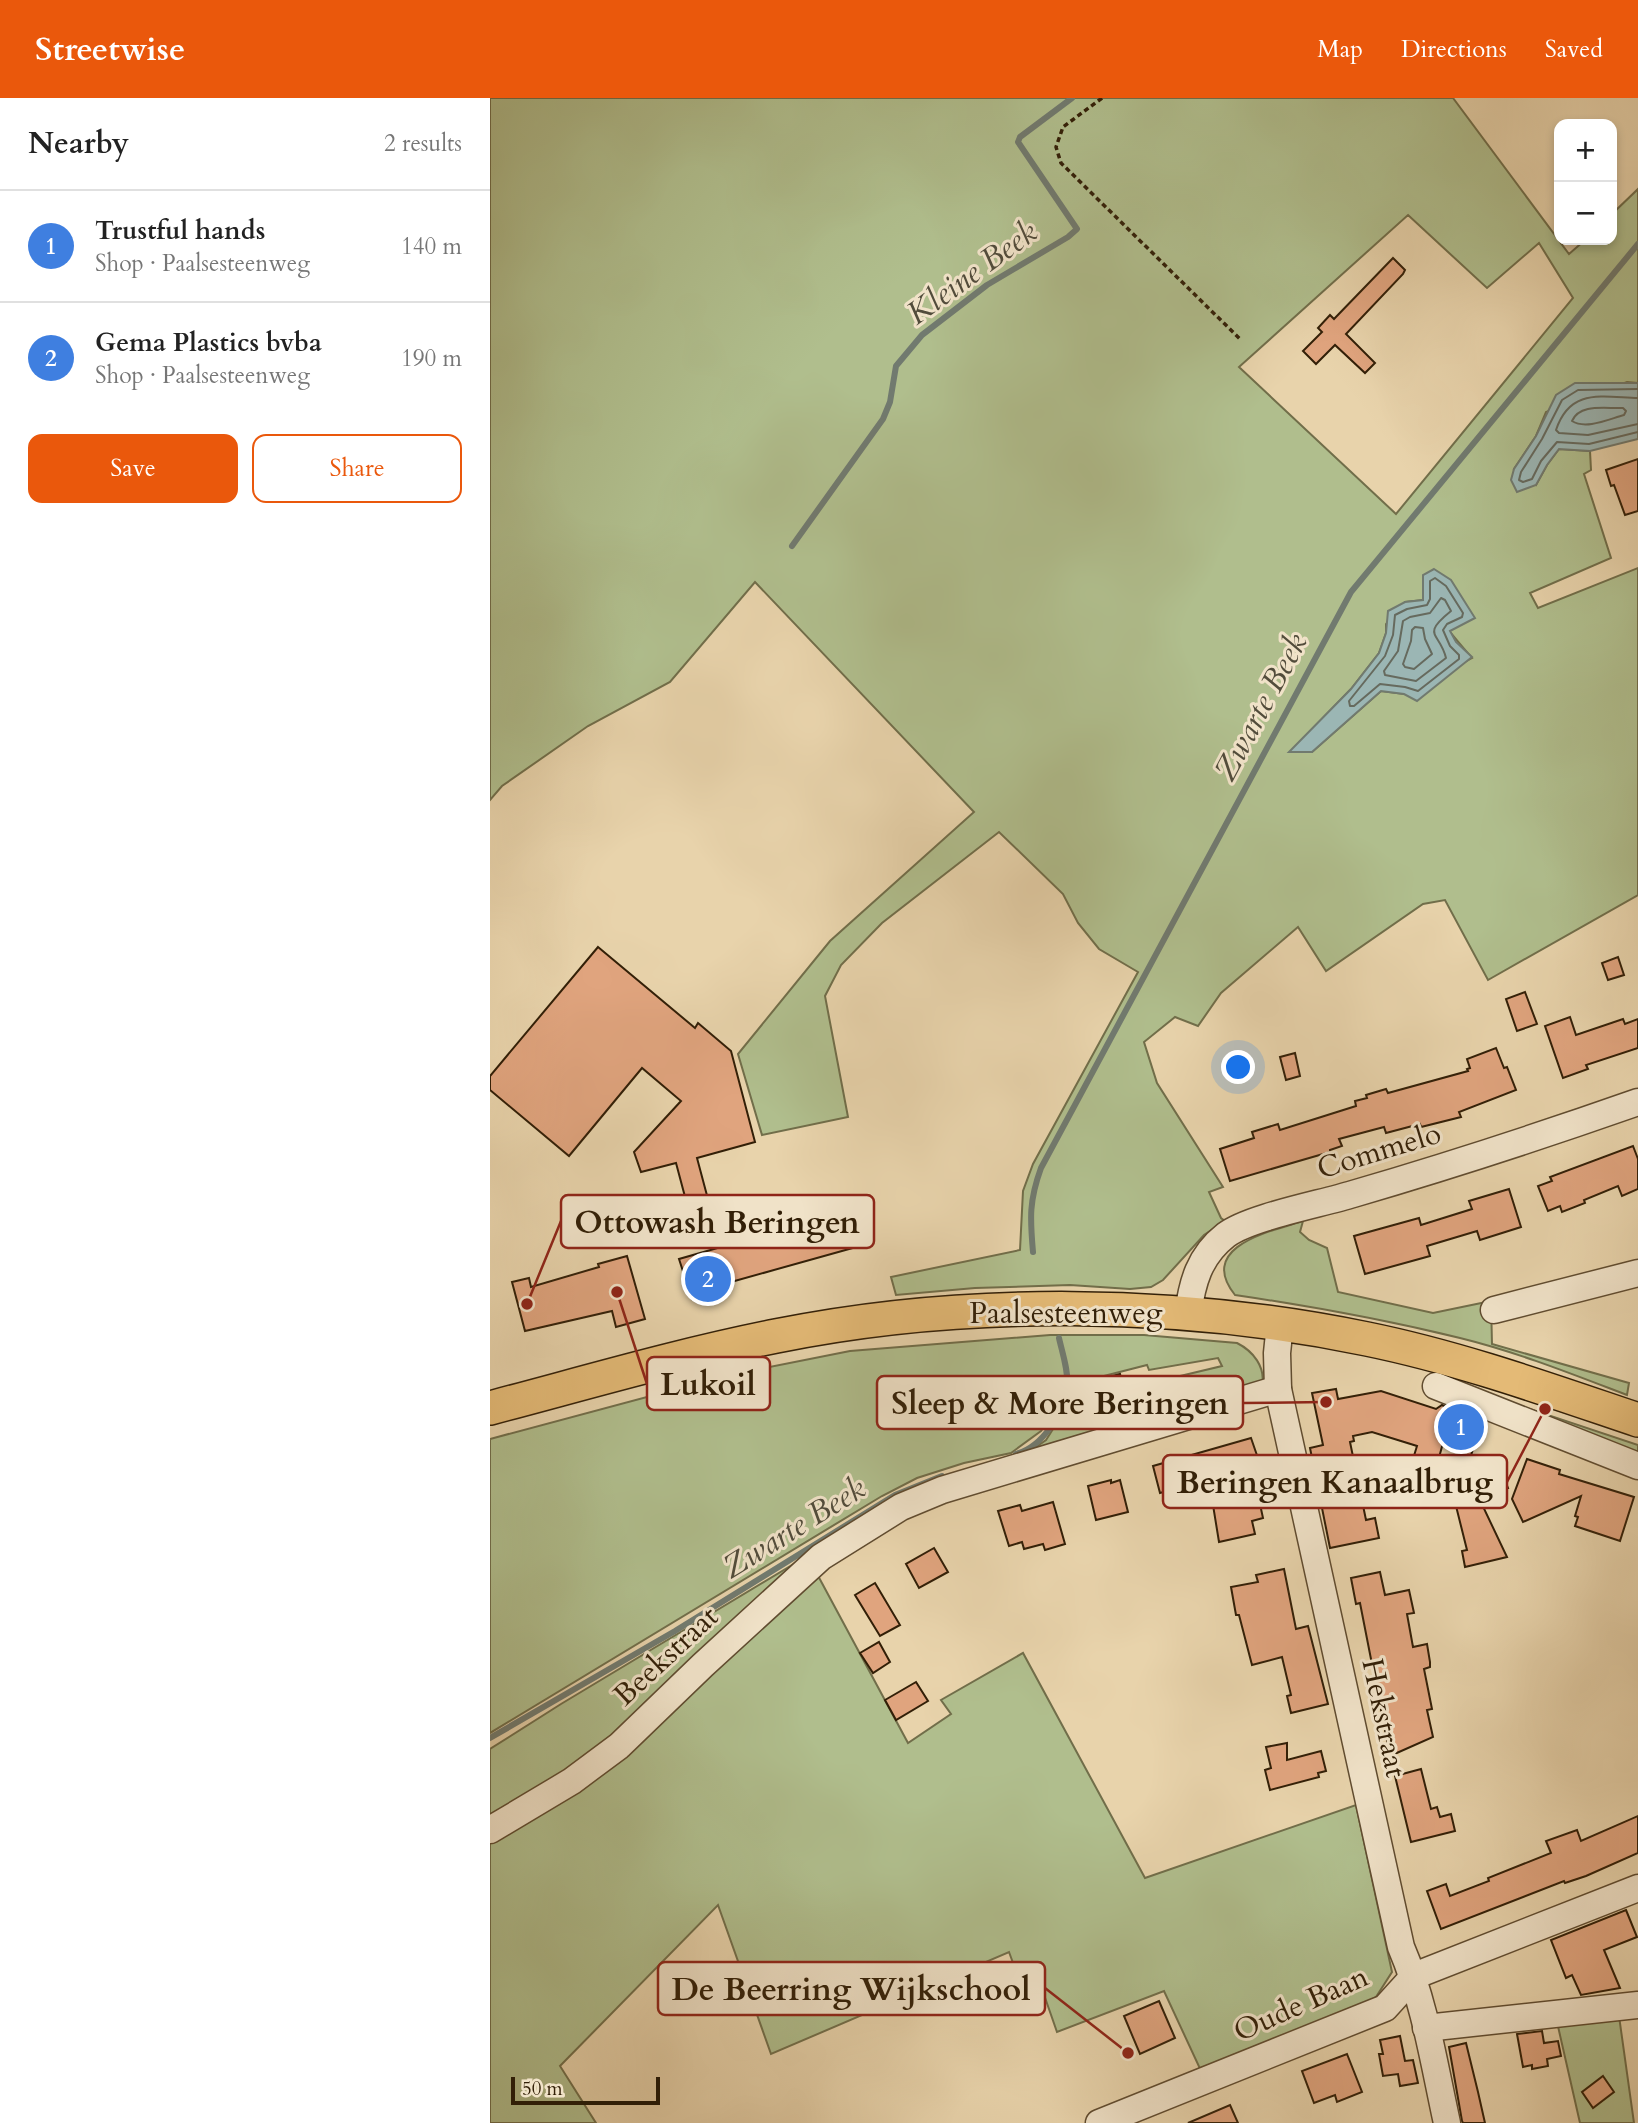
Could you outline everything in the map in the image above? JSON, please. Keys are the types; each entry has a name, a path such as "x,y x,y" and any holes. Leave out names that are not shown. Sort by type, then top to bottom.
{"main road":[{"name":"Paalsesteenweg","path":"490,1408 696,1354 777,1336 852,1324 965,1312 1090,1309 1188,1314 1280,1324 1366,1339 1507,1375 1638,1420"}],"street":[{"name":"Commelo","path":"1188,1314 1191,1288 1198,1268 1227,1234 1259,1221 1538,1137 1638,1102"},
{"path":"1494,1310 1638,1273"},
{"name":"Hekstraat","path":"1280,1324 1277,1353 1278,1390 1398,1933 1413,1976 1447,2123"},
{"path":"1436,1385 1638,1466"},
{"name":"Beekstraat","path":"490,1830 572,1781 619,1746 821,1557 901,1507 942,1490 1278,1390"},
{"name":"Oude Baan","path":"1099,2123 1385,2008 1413,1976 1638,1888"},
{"path":"1426,2028 1638,2005"}],"path":[{"path":"1102,98 1063,127 1056,147 1061,163 1241,340"}],"green space":[{"path":"490,98 1453,98 1554,234 1554,245 1562,245 1569,254 1579,245 1617,245 1617,209 1638,189 1638,383 1627,382 1546,412 1536,436 1514,469 1536,485 1559,449 1590,451 1591,470 1584,474 1611,558 1530,593 1538,608 1638,568 1638,895 1488,980 1445,900 1423,904 1326,971 1298,927 1221,993 1198,1026 1175,1017 1144,1042 1157,1083 1223,1187 1209,1192 1225,1221 1204,1235 1163,1280 1151,1287 1130,1289 1070,1285 975,1288 896,1295 891,1277 1020,1250 1023,1191 1033,1164 1138,972 1099,949 1078,923 1063,894 999,832 882,923 841,965 825,996 848,1117 762,1135 738,1054 830,941 974,812 755,582 670,682 588,726 502,786 490,800","holes":["1408,215 1487,288 1539,243 1573,298 1396,514 1239,367","1423,600 1472,658 1404,694 1381,691 1312,752 1290,752 1351,689 1379,653 1386,633 1386,624 1405,602"]},
{"path":"1303,1221 1300,1232 1309,1240 1327,1248 1338,1292 1433,1313 1491,1301 1492,1344 1629,1383 1627,1395 1565,1371 1460,1338 1348,1314 1235,1295 1225,1278 1225,1264 1231,1253 1258,1236"},
{"path":"1050,1335 1144,1335 1237,1343 1257,1360 1263,1379 1262,1386 1252,1391 1115,1430 926,1490 901,1502 826,1546 606,1745 558,1781 490,1820 490,1749 920,1488 1020,1458 1046,1440 1065,1410 1058,1408 1041,1431 1011,1453 964,1463 917,1478 882,1496 490,1733 490,1439 729,1375 850,1351","holes":["1218,1358 1222,1366 1155,1382 1159,1394 1108,1407 1100,1377 1147,1365 1149,1370"]},
{"path":"1515,1404 1638,1445 1638,1459"},
{"path":"816,1572 908,1743 951,1714 941,1700 1023,1653 1145,1878 1356,1805 1392,1972 1376,1997 1342,2016 1202,2073 1164,1991 1057,2032 1034,1966 1016,1971 1009,1952 771,2054 718,1905 560,2066 596,2123 490,2123 490,1837"},
{"path":"1619,2016 1634,2123 1580,2123 1557,2022"}],"water":[{"path":"1575,383 1638,383 1638,439 1590,451 1559,449 1536,485 1517,492 1511,480 1514,469 1536,436 1556,395"},
{"path":"1434,569 1451,580 1475,618 1450,631 1456,642 1472,657 1417,701 1404,694 1381,691 1312,752 1289,752 1351,689 1379,653 1386,633 1388,611 1405,602 1423,600 1423,575"}],"building":[{"path":"1393,258 1405,270 1403,274 1346,334 1375,363 1365,373 1335,345 1316,364 1303,351 1322,332 1318,328 1330,315 1334,319"},
{"path":"1638,459 1638,511 1625,515 1606,470"},
{"path":"598,947 695,1028 698,1023 731,1051 755,1142 697,1158 713,1218 692,1223 676,1163 641,1172 634,1152 681,1101 642,1068 569,1156 490,1090 490,1076"},
{"path":"1618,957 1624,975 1608,980 1602,963"},
{"path":"1525,992 1537,1024 1517,1031 1506,999"},
{"path":"1570,1017 1576,1035 1623,1019 1625,1024 1638,1019 1638,1048 1586,1065 1588,1069 1563,1078 1545,1026"},
{"path":"1496,1048 1516,1090 1459,1112 1461,1117 1386,1133 1384,1127 1339,1139 1342,1146 1330,1152 1230,1181 1220,1149 1254,1138 1252,1132 1278,1124 1280,1130 1356,1106 1355,1101 1367,1098 1366,1095 1386,1089 1388,1093 1468,1071 1470,1068 1467,1059"},
{"path":"1295,1053 1300,1076 1286,1080 1280,1057"},
{"path":"1633,1146 1638,1159 1638,1189 1622,1196 1618,1186 1562,1212 1560,1206 1548,1211 1538,1186 1552,1181 1550,1177"},
{"path":"1509,1189 1521,1227 1480,1240 1477,1231 1427,1246 1430,1256 1365,1274 1354,1236 1419,1218 1421,1225 1472,1209 1469,1201"},
{"path":"856,1206 867,1244 731,1282 732,1288 692,1299 679,1259 791,1227 793,1235 840,1222 837,1211"},
{"path":"627,1256 645,1319 616,1327 612,1311 525,1331 512,1282 529,1278 531,1287"},
{"path":"1120,1374 1124,1389 1109,1392 1105,1378"},
{"path":"1336,1389 1338,1399 1381,1391 1436,1409 1442,1405 1451,1413 1433,1480 1409,1472 1417,1446 1372,1432 1353,1436 1354,1441 1350,1442 1366,1520 1375,1518 1379,1538 1330,1548 1310,1448 1323,1445 1312,1393"},
{"path":"1459,1416 1481,1424 1466,1471 1470,1479 1501,1471 1508,1488 1478,1496 1507,1557 1465,1567 1462,1551 1467,1550 1455,1502 1462,1500"},
{"path":"1251,1438 1260,1464 1160,1493 1153,1466"},
{"path":"1527,1459 1560,1470 1559,1474 1634,1497 1620,1541 1575,1526 1581,1496 1523,1522 1512,1499"},
{"path":"1111,1480 1111,1483 1120,1480 1128,1512 1096,1520 1088,1486"},
{"path":"1258,1495 1263,1518 1252,1521 1255,1534 1219,1542 1213,1505"},
{"path":"1053,1502 1065,1544 1045,1550 1043,1544 1024,1549 1022,1542 1009,1546 998,1511 1020,1505 1022,1511"},
{"path":"934,1548 948,1572 919,1588 906,1564"},
{"path":"1284,1569 1296,1629 1308,1626 1328,1704 1291,1713 1287,1696 1291,1695 1282,1657 1252,1665 1239,1615 1236,1615 1231,1587 1258,1582 1256,1575"},
{"path":"1380,1572 1385,1595 1409,1590 1414,1613 1407,1614 1413,1647 1427,1644 1430,1662 1430,1667 1424,1669 1432,1709 1427,1710 1433,1737 1390,1756 1360,1603 1356,1604 1351,1578"},
{"path":"875,1583 900,1625 880,1636 855,1595"},
{"path":"879,1642 890,1662 873,1673 860,1653"},
{"path":"916,1682 928,1701 896,1720 885,1700"},
{"path":"1287,1743 1287,1760 1321,1751 1326,1771 1318,1773 1319,1777 1270,1790 1265,1770 1271,1768 1266,1747"},
{"path":"1421,1769 1431,1809 1437,1807 1440,1817 1451,1814 1455,1831 1411,1842 1395,1776"},
{"path":"1638,1816 1638,1853 1586,1876 1565,1883 1564,1881 1441,1929 1427,1891 1446,1884 1450,1896 1551,1853 1546,1841 1577,1830 1581,1841"},
{"path":"1626,1910 1637,1937 1604,1950 1620,1988 1581,1995 1572,1975 1566,1978 1551,1940"},
{"path":"1159,2001 1175,2038 1140,2054 1124,2016"},
{"path":"1542,2031 1544,2043 1558,2041 1561,2056 1547,2059 1548,2066 1532,2069 1532,2065 1523,2067 1517,2034"},
{"path":"1400,2036 1405,2061 1413,2060 1418,2083 1400,2086 1398,2074 1383,2076 1379,2054 1383,2054 1380,2040"},
{"path":"1466,2043 1485,2123 1462,2121 1449,2047"},
{"path":"1347,2054 1362,2092 1337,2102 1335,2095 1314,2103 1302,2071"},
{"path":"1603,2076 1614,2092 1593,2108 1582,2092"},
{"path":"1230,2105 1238,2123 1188,2123"}],"waterway":[{"name":"Kleine Beek","path":"792,546 883,419 890,402 896,366 922,335 987,285 1077,229 1018,142 1020,137 1072,98"},
{"name":"Zwarte Beek","path":"1033,1252 1031,1210 1041,1168 1351,592 1638,244"},
{"name":"Zwarte Beek","path":"1016,1454 1026,1450 1043,1436 1061,1408 1067,1381 1059,1338"},
{"name":"Zwarte Beek","path":"490,1738 675,1631 895,1495 942,1476"}],"place":[{"name":"Gema Plastics bvba","path":"708,1279"},
{"name":"Lukoil","path":"617,1292"},
{"name":"Ottowash Beringen","path":"527,1304"},
{"name":"Sleep & More Beringen","path":"1326,1402"},
{"name":"Beringen Kanaalbrug","path":"1545,1409"},
{"name":"Trustful hands","path":"1461,1427"},
{"name":"De Beerring Wijkschool","path":"1128,2053"}]}
